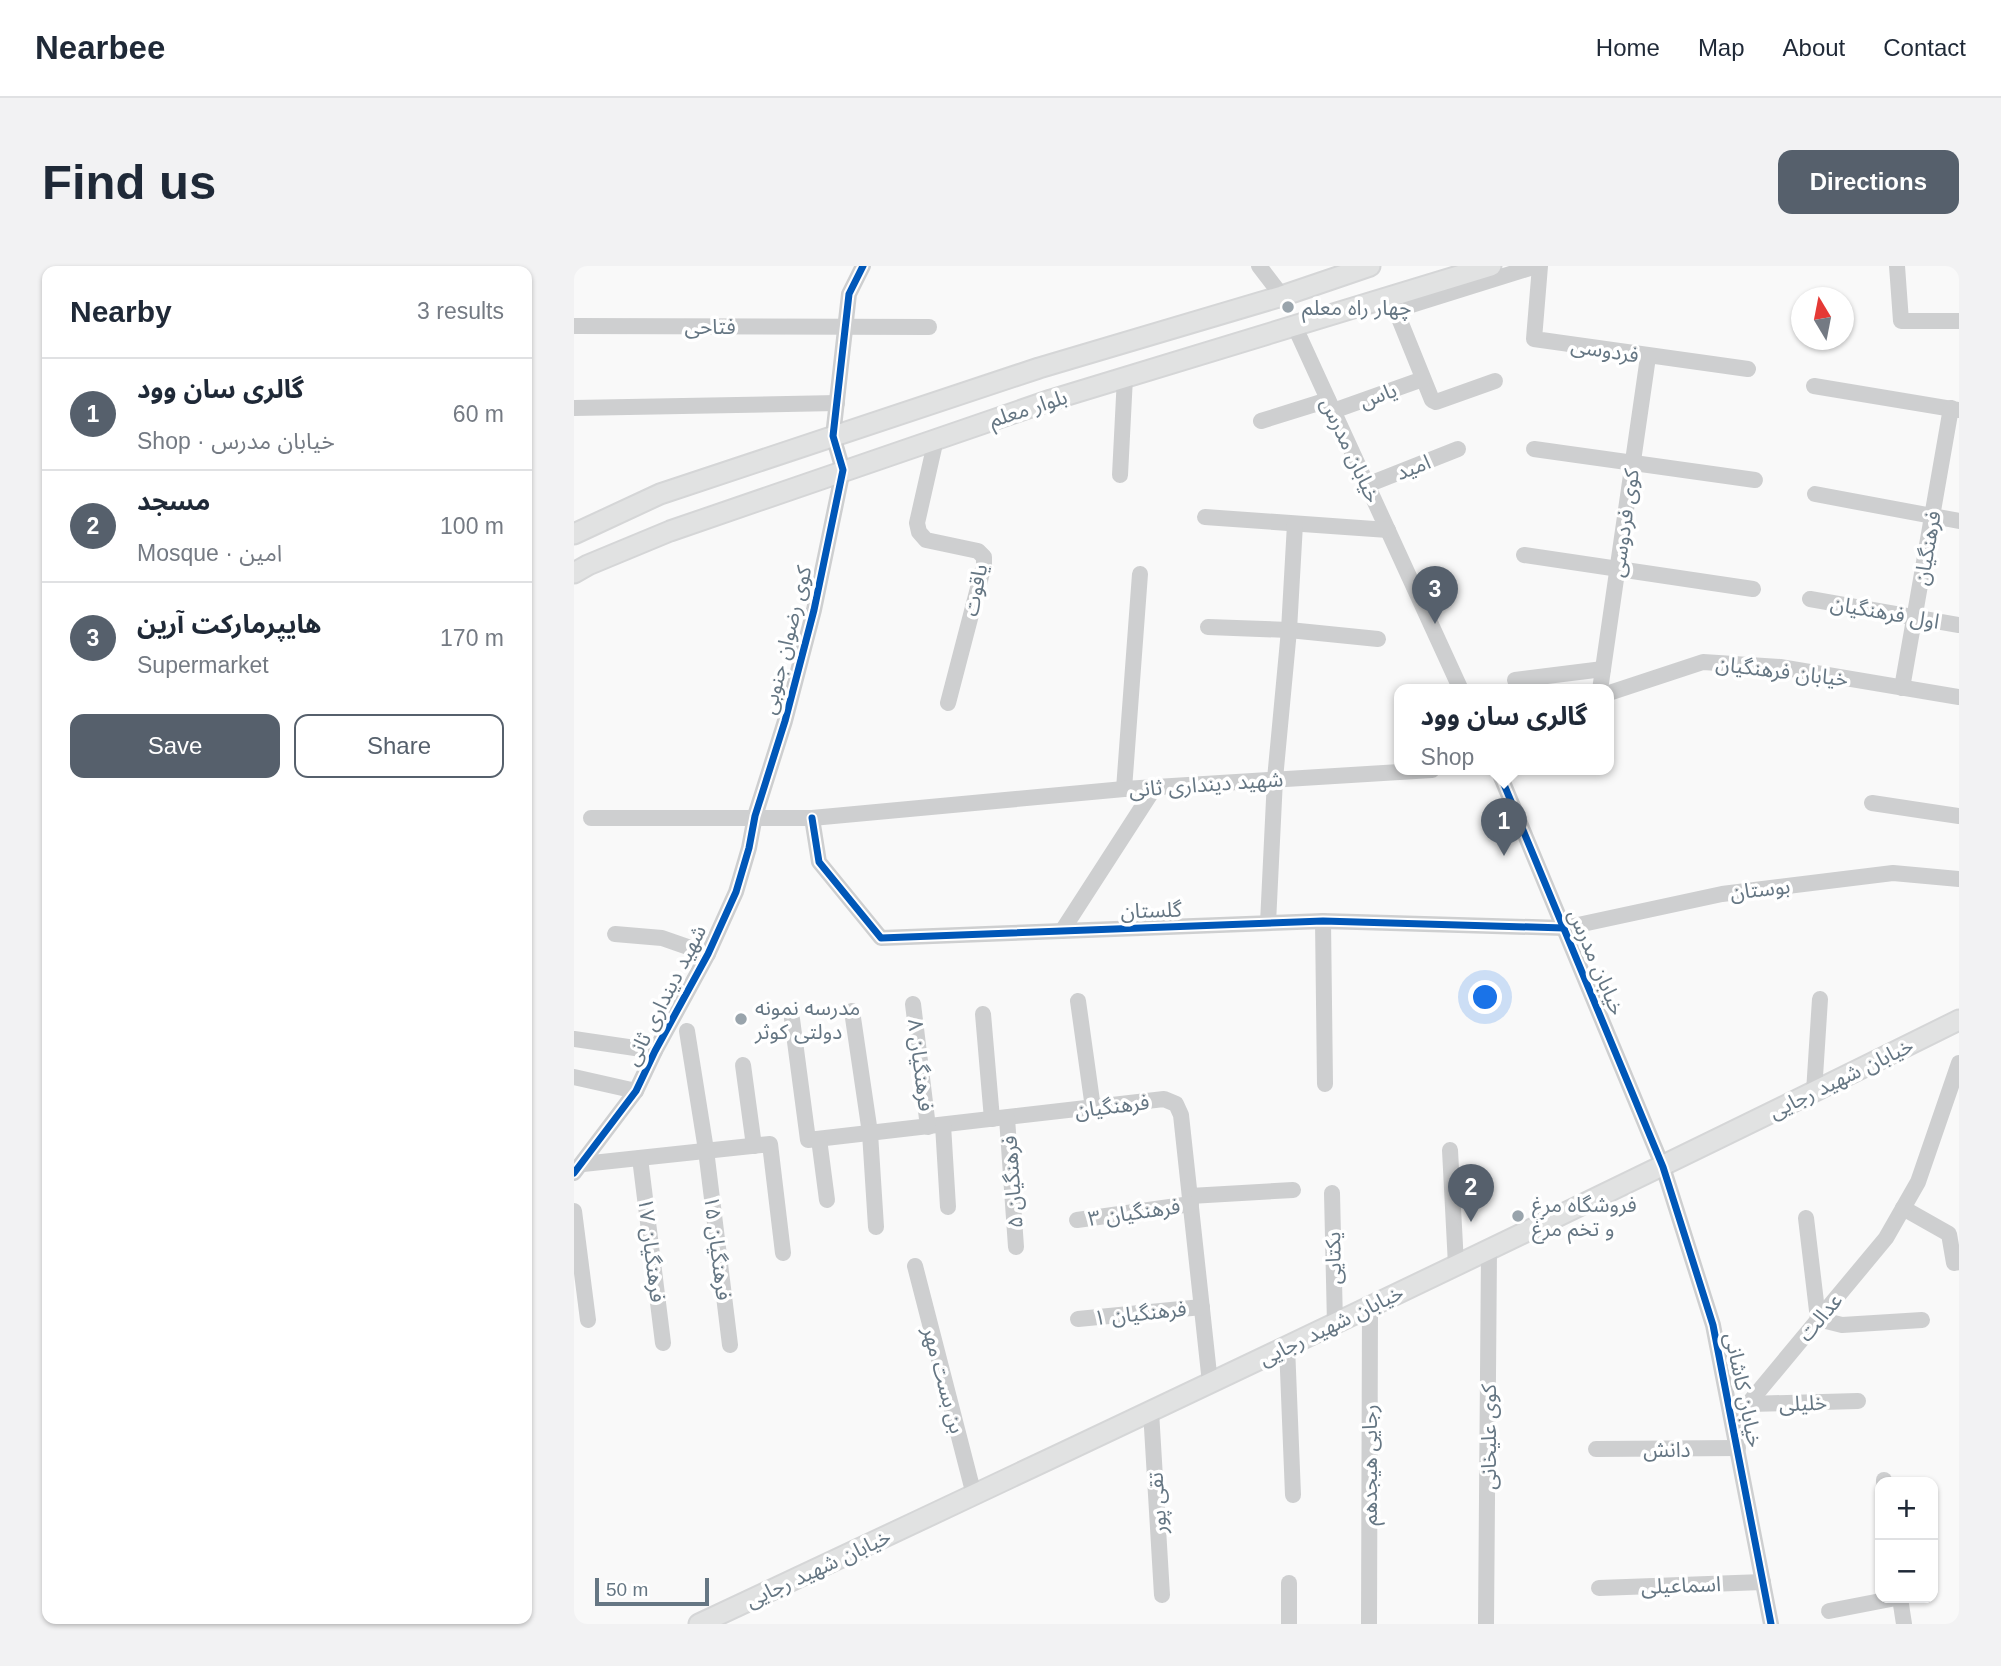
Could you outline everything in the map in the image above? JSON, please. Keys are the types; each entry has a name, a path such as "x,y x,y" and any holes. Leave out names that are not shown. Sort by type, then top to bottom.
{"main road":[{"name":"بلوار معلم","path":"574,534 660,494 1039,368 1282,296 1370,266"},
{"name":"بلوار معلم","path":"574,573 670,531 843,470 1125,377 1294,325 1392,303 1491,266"},
{"path":"1282,296 1294,325"},
{"name":"خیابان شهید رجایی","path":"699,1624 1663,1167 1959,1020"}],"street":[{"path":"843,470 833,436 849,294 863,266"},
{"path":"1259,266 1282,296"},
{"path":"1275,266 1282,296"},
{"path":"1392,303 1538,266"},
{"name":"فردوسی","path":"1538,266 1534,339 1748,369"},
{"path":"1897,266 1901,321 1959,321"},
{"name":"یاس","path":"1392,303 1432,400 1436,402 1495,381"},
{"name":"خیابان مدرس","path":"1294,325 1458,684"},
{"name":"فتاحی","path":"574,326 929,327"},
{"name":"کوی فردوسی","path":"1601,684 1648,357"},
{"path":"1120,475 1125,377"},
{"name":"یاس","path":"1261,421 1423,379"},
{"path":"1814,386 1955,409"},
{"path":"574,408 837,403"},
{"name":"فرهنگیان","path":"1902,688 1932,516 1955,409"},
{"name":"یاقوت","path":"936,439 917,523 919,532 926,540 978,551 984,557 948,703"},
{"name":"امید","path":"1367,485 1458,449"},
{"path":"1534,449 1755,480"},
{"name":"کوی رضوان جنوبی","path":"755,816 785,721 811,622 843,470"},
{"path":"1815,494 1959,520"},
{"path":"1205,517 1388,530"},
{"path":"1268,923 1275,779 1289,631 1295,524"},
{"path":"1524,555 1617,571 1753,589"},
{"path":"1124,789 1140,574"},
{"name":"اول فرهنگیان","path":"1810,599 1959,625"},
{"path":"1208,627 1378,639"},
{"name":"خیابان فرهنگیان","path":"1614,691 1703,662 1780,667 1959,697"},
{"path":"1515,680 1603,669"},
{"name":"شهید دینداری ثانی","path":"579,1169 636,1091 708,954 736,892 755,816 812,818 1124,789 1394,772"},
{"name":"خیابان مدرس","path":"1500,775 1663,1167"},
{"path":"1062,931 1155,787"},
{"path":"1872,803 1959,816"},
{"path":"591,818 755,816"},
{"name":"گلستان","path":"812,818 819,862 881,938 1324,921 1564,928"},
{"name":"بوستان","path":"1564,928 1721,894 1893,873 1959,878"},
{"path":"1324,921 1325,1084"},
{"path":"615,934 662,938 708,954"},
{"path":"1814,1092 1820,999"},
{"path":"1078,1001 1093,1108"},
{"name":"فرهنگیان ۸","path":"913,1004 948,1207"},
{"path":"852,1011 870,1133 876,1227"},
{"name":"فرهنگیان ۵","path":"983,1014 1000,1119 1016,1247"},
{"path":"792,1019 827,1200"},
{"name":"فرهنگیان ۱۵","path":"687,1031 706,1150 730,1345"},
{"path":"574,1039 655,1051"},
{"name":"عدالت","path":"1734,1422 1886,1238 1918,1182 1959,1063"},
{"path":"743,1065 754,1146"},
{"path":"574,1077 636,1091"},
{"name":"فرهنگیان","path":"814,1140 1164,1099 1176,1104 1181,1115 1210,1383"},
{"path":"579,1169 640,1158 770,1144 783,1253"},
{"path":"1450,1150 1456,1265"},
{"name":"فرهنگیان ۱۷","path":"640,1158 663,1343"},
{"name":"خیابان کاشانی","path":"1663,1167 1713,1325 1734,1422 1771,1624"},
{"name":"فرهنگیان ۳","path":"1077,1220 1190,1200 1293,1190"},
{"name":"یکتایی","path":"1332,1193 1335,1324"},
{"path":"1903,1208 1949,1234 1954,1263 1959,1262"},
{"path":"574,1211 588,1320"},
{"path":"1806,1218 1818,1319 1842,1325 1922,1320"},
{"name":"کوی علیخانی","path":"1486,1624 1489,1250"},
{"name":"بن بست مهر","path":"915,1266 974,1495"},
{"name":"فرهنگیان ۱","path":"1078,1319 1202,1307"},
{"name":"رجایی هیجدهم","path":"1369,1624 1370,1307"},
{"path":"1287,1346 1293,1495"},
{"name":"خلیلی","path":"1748,1404 1858,1401"},
{"name":"تقی پور","path":"1151,1411 1162,1595"},
{"name":"دانش","path":"1596,1449 1738,1448"},
{"name":"اسماعیلی","path":"1599,1588 1763,1582"},
{"path":"1289,1583 1289,1624"},
{"path":"1829,1611 1875,1602"},
{"path":"1899,1603 1904,1624"}],"cycle path":[{"path":"574,1173 636,1091 708,954 736,892 814,610 843,470 833,436 849,294 863,266"},
{"path":"1500,775 1663,1167 1713,1325 1771,1624"},
{"path":"812,818 819,862 881,938 1323,921 1564,928"}],"place":[{"name":"چهار راه معلم","path":"1288,307"},
{"name":"هایپرمارکت آرین","path":"1435,624"},
{"name":"گالری سان وود","path":"1504,856"},
{"name":"مدرسه نمونه دولتی کوثر","path":"741,1019"},
{"name":"فروشگاه مرغ و تخم مرغ","path":"1518,1216"},
{"name":"مسجد","path":"1471,1222"}]}
